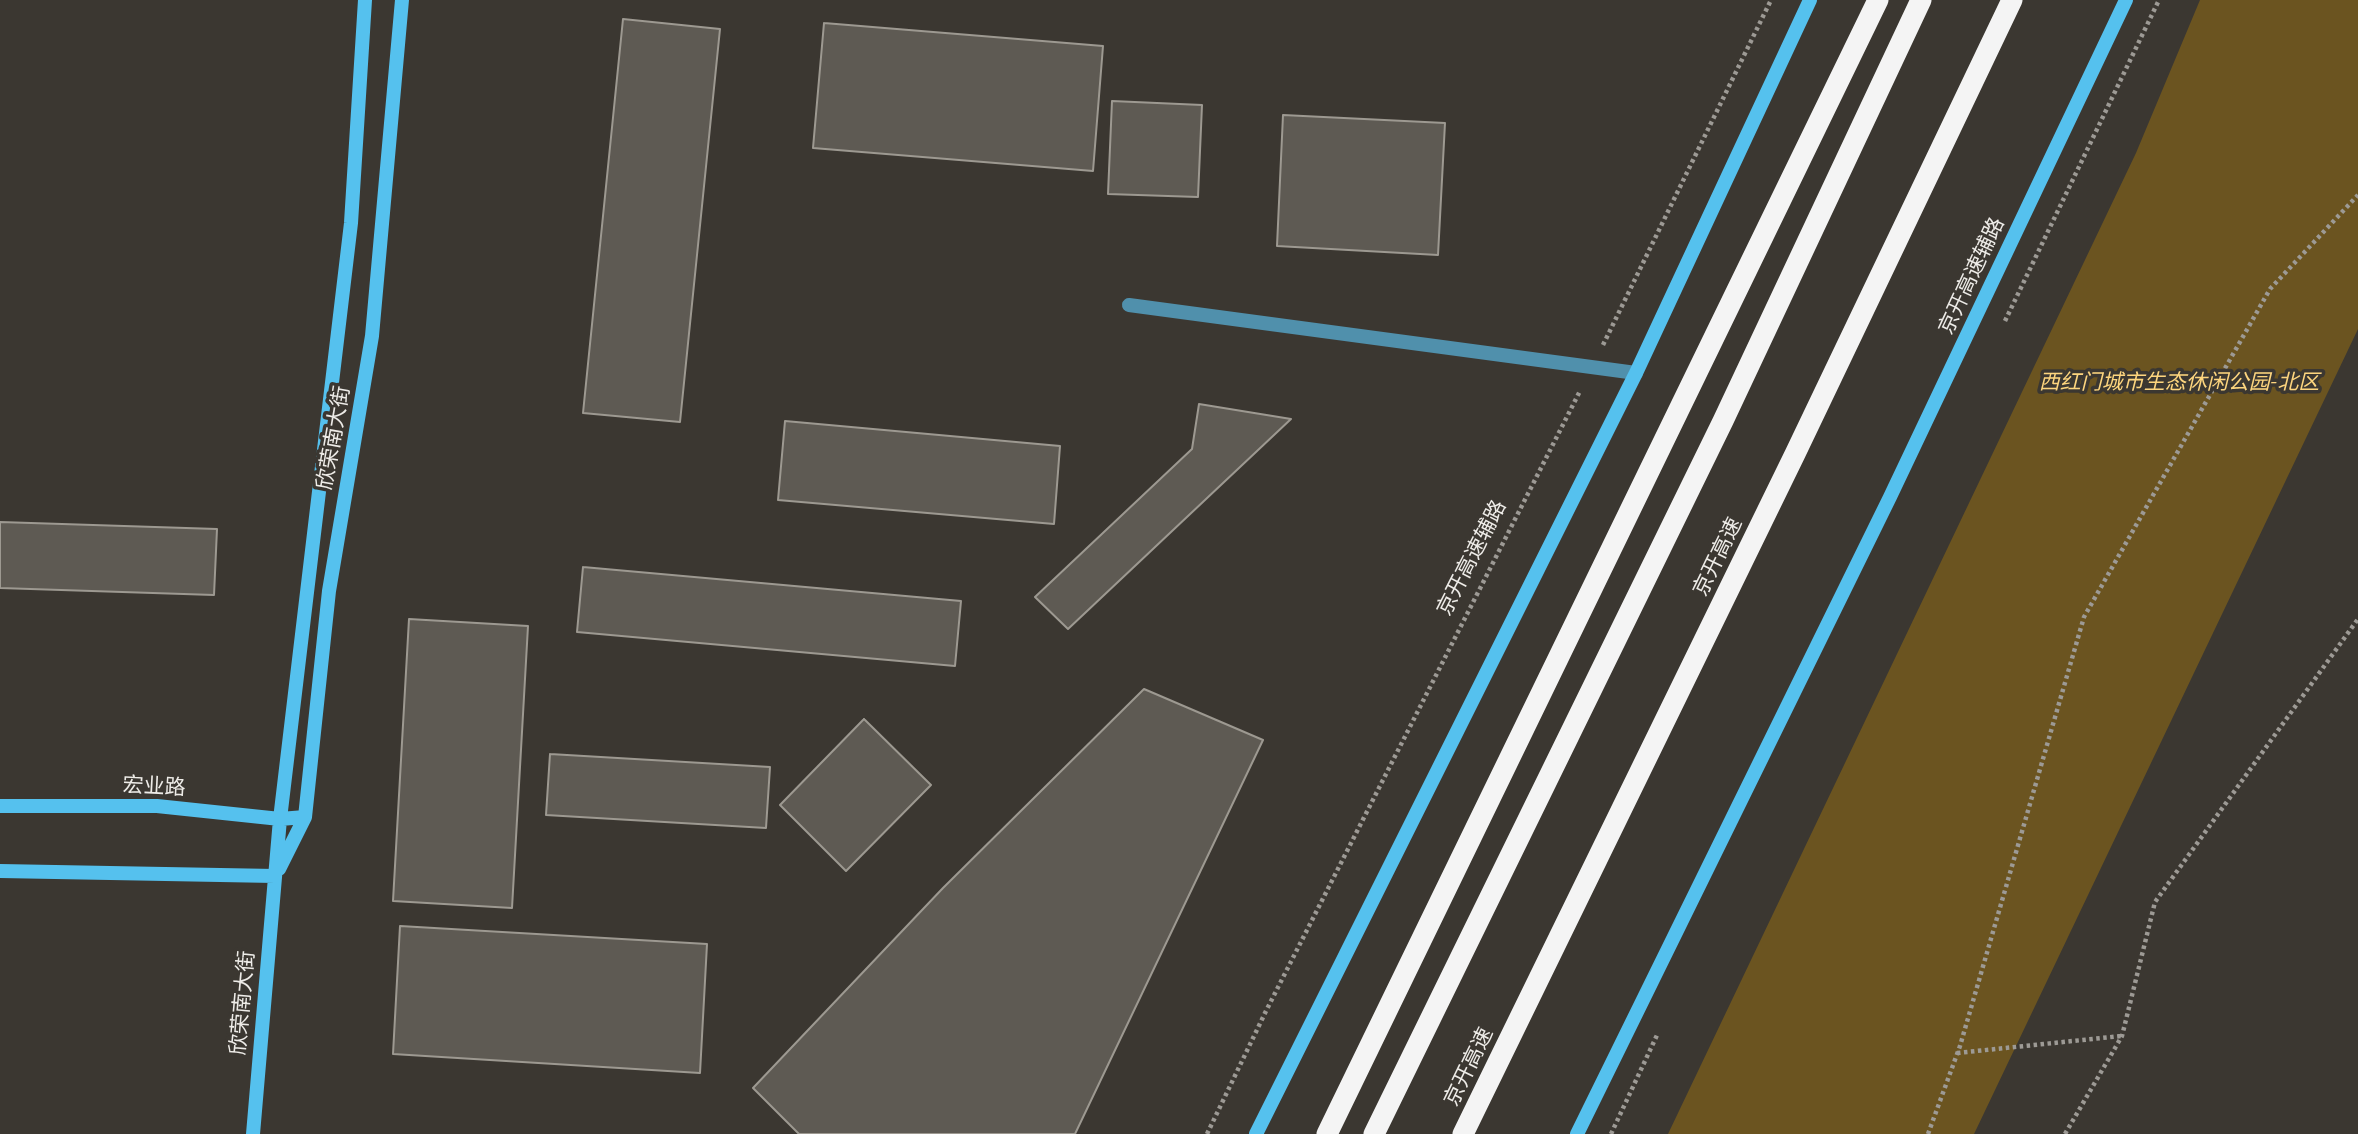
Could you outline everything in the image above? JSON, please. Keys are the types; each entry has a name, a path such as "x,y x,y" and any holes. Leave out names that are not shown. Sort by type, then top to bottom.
{"highway":[{"path":"1327,1134 1878,0"},
{"path":"1374,1134 1723,421 1921,0"},
{"name":"京开高速","path":"1463,1134 1795,454 2012,0"}],"street":[{"name":"欣荣南大街","path":"253,1134 280,819 351,223 365,0"},
{"name":"欣荣南大街","path":"275,876 305,817 329,591 372,337 402,0"},
{"path":"1256,1134 1636,373 1810,0"},
{"name":"京开高速辅路","path":"1577,1134 1896,484 2126,0"},
{"name":"宏业路","path":"0,806 157,806 280,819 305,817"},
{"path":"0,871 275,876"}],"lane":[{"path":"1129,305 1636,373"}],"path":[{"name":"京开高速辅路","path":"1207,1134 1266,1011 1593,366 1771,0"},
{"path":"1928,1134 1957,1053 2084,617 2270,289 2358,195"},
{"path":"2065,1134 2122,1036 2155,902 2358,619"},
{"path":"1957,1053 2122,1036"}],"green space":[{"name":"西红门城市生态休闲公园-北区","path":"2200,0 2358,0 2358,329 1974,1134 1668,1134 2136,153"}],"building":[{"path":"623,19 720,29 680,422 583,413"},
{"path":"824,23 1103,46 1093,171 813,148"},
{"path":"1112,101 1202,105 1198,197 1108,194"},
{"path":"1283,115 1445,123 1438,255 1277,246"},
{"path":"1199,404 1291,419 1068,629 1035,597 1192,449"},
{"path":"785,421 1060,446 1054,524 778,500"},
{"path":"0,522 217,529 214,595 0,588"},
{"path":"583,567 961,601 955,666 577,632"},
{"path":"409,619 528,626 512,908 393,901"},
{"path":"1144,689 1263,740 1075,1134 799,1134 753,1088 943,888"},
{"path":"864,719 931,785 846,871 780,805"},
{"path":"550,754 770,767 766,828 546,815"},
{"path":"400,926 707,944 700,1073 393,1054"}]}
